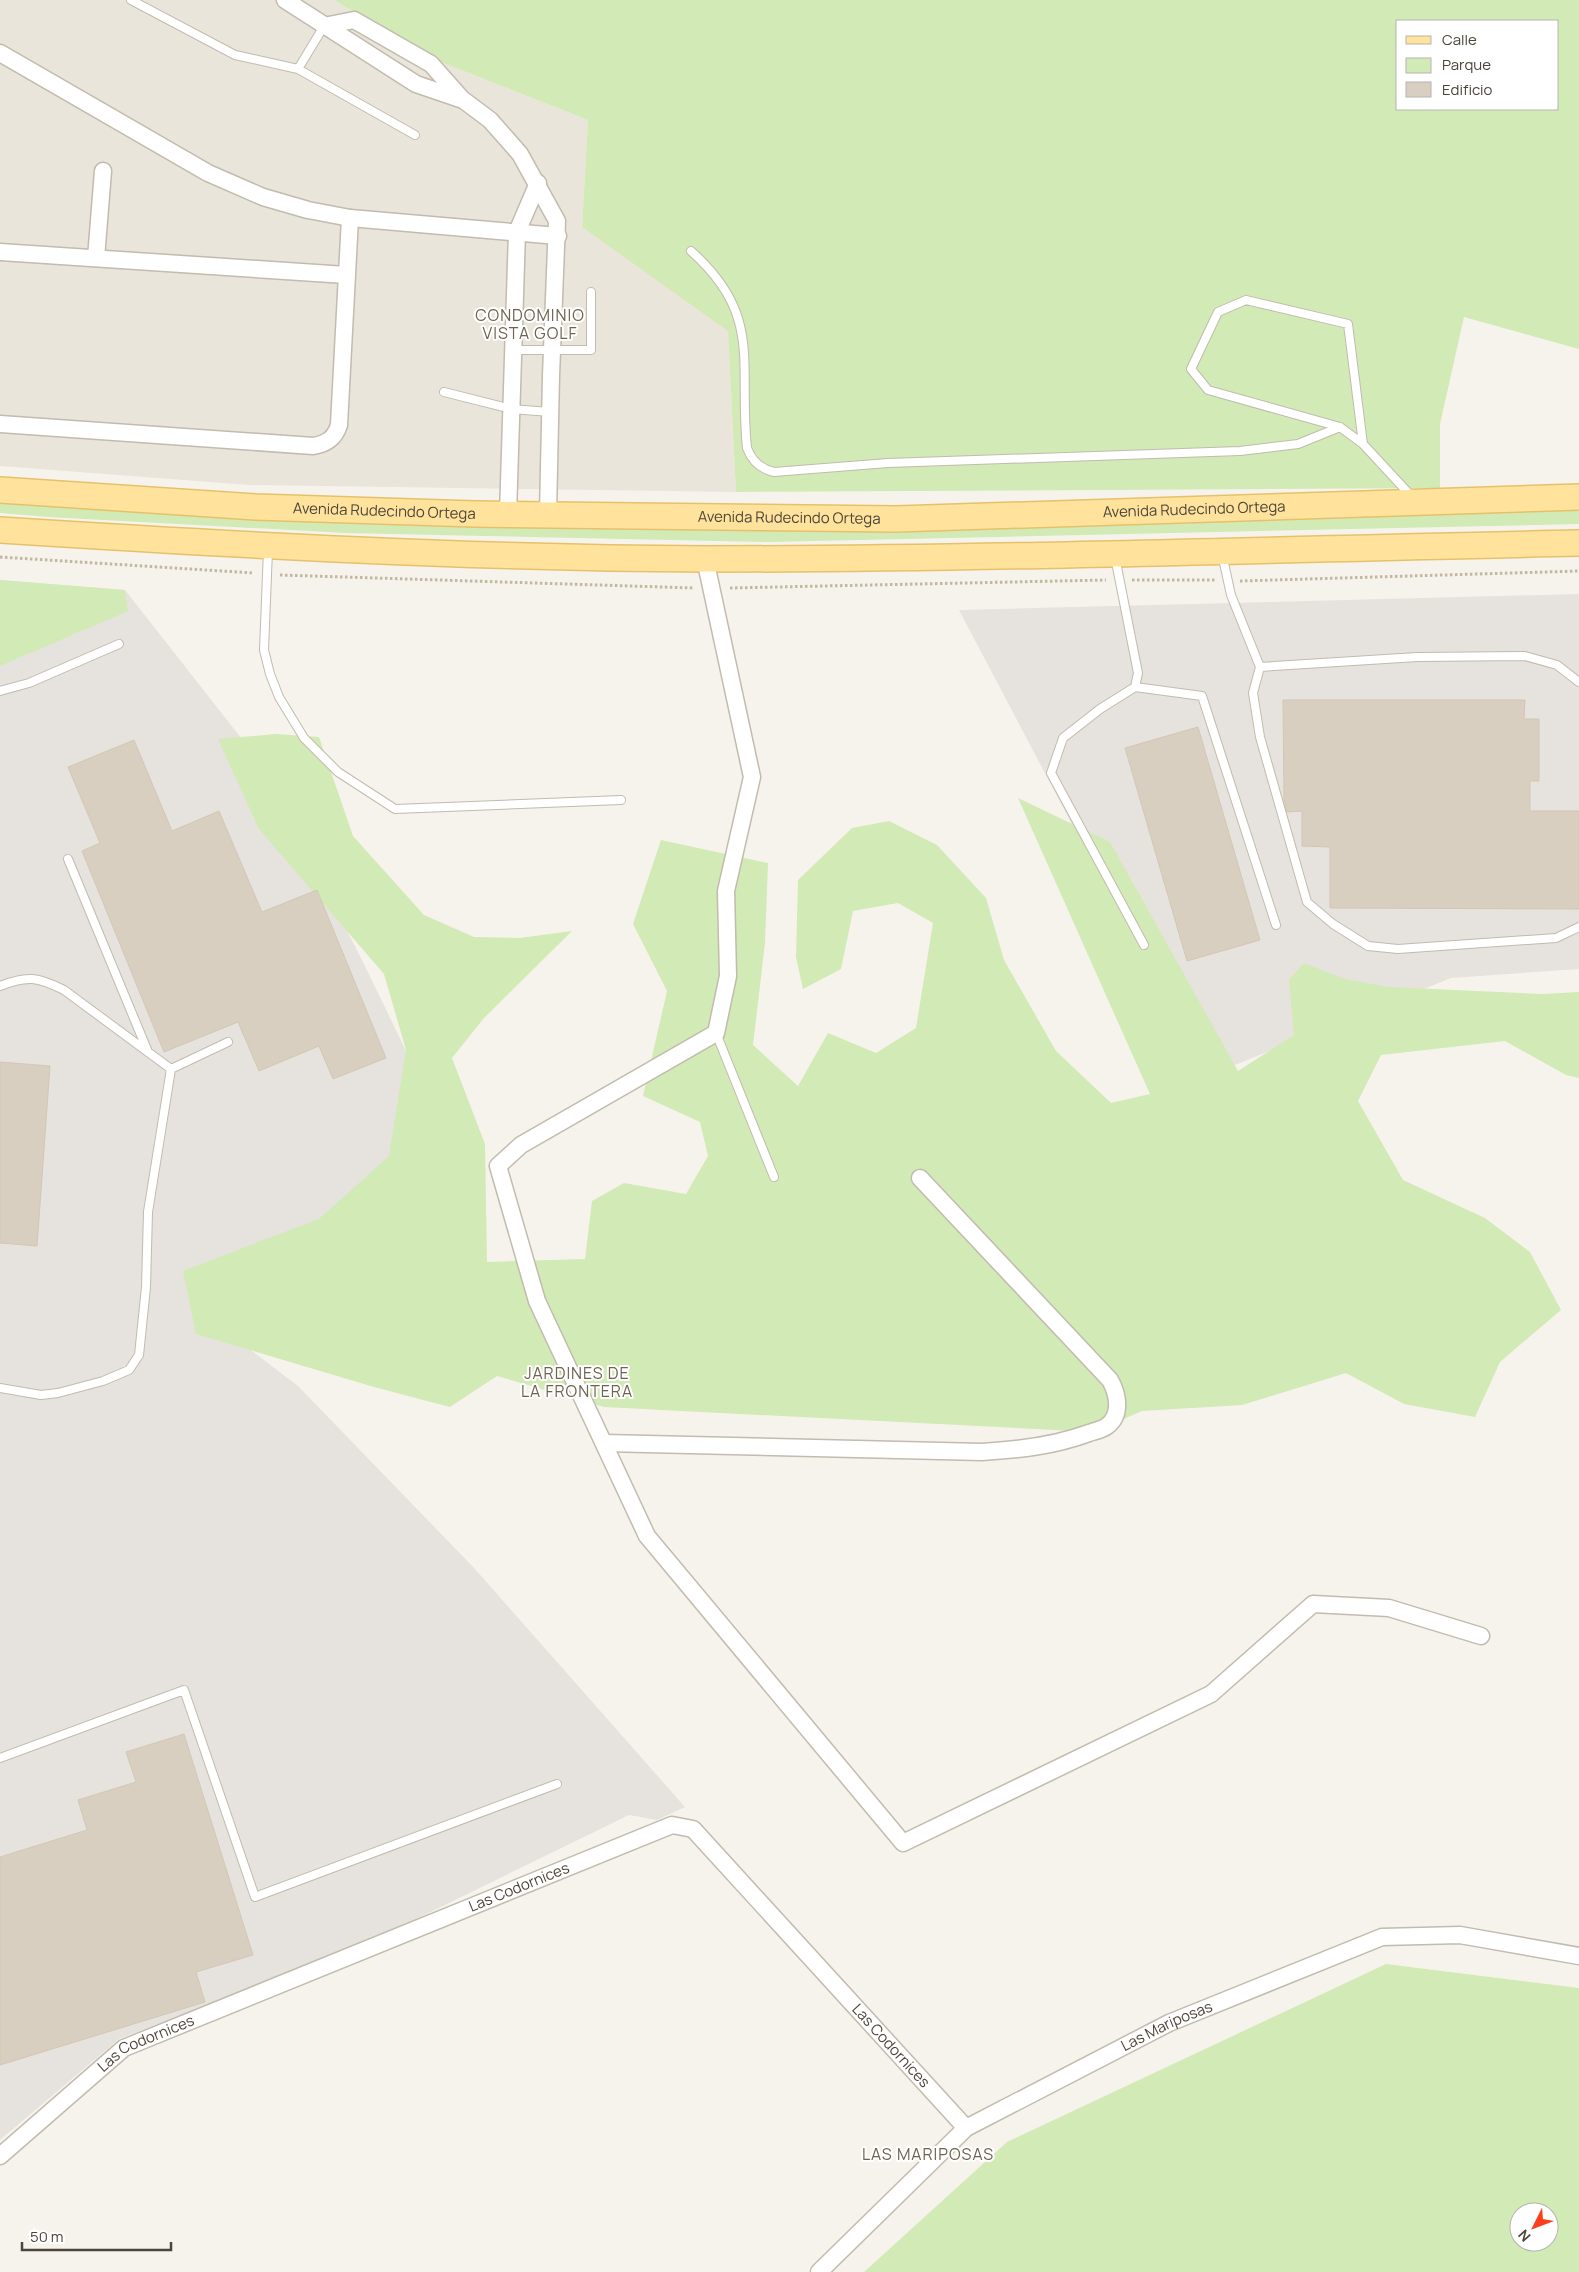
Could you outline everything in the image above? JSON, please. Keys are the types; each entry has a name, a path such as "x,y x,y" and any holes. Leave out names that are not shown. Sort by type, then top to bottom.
{"main road":[{"name":"Avenida Rudecindo Ortega","path":"0,490 256,507 508,514 896,519 1415,500 1579,497"},
{"path":"0,530 269,547 705,559 910,558 1579,543"}],"street":[{"path":"285,0 416,84 462,99"},
{"path":"324,26 354,20 431,64 462,99 496,127 520,154 538,183 557,221 548,514"},
{"path":"0,53 208,173 263,197 308,210 350,218 558,236"},
{"path":"96,258 103,171"},
{"path":"508,514 517,232 538,183"},
{"path":"0,424 320,445 333,438 339,425 350,218"},
{"path":"0,252 346,274"},
{"path":"705,559 752,777 726,891 728,976 716,1033 521,1145 498,1166 537,1301 647,1536 903,1843 1211,1694 1312,1604 1389,1608 1481,1636"},
{"path":"604,1443 982,1452 1050,1444 1106,1426 1112,1420 1117,1406 1115,1388 1110,1380 920,1178"},
{"name":"Las Codornices","path":"0,2156 124,2048 672,1825 693,1829 966,2128"},
{"name":"Las Mariposas","path":"819,2272 966,2128 1169,2023 1382,1937 1460,1935 1579,1956"}],"lane":[{"path":"131,0 235,56 298,69 415,135"},
{"path":"298,69 324,26"},
{"path":"690,251 720,281 739,317 742,329 747,448 754,462 766,470 774,472 888,463 1240,451 1298,444 1340,426"},
{"path":"513,350 591,350 591,292"},
{"path":"1363,444 1348,324 1246,300 1218,312 1191,369 1208,390 1340,426 1363,444 1415,500"},
{"path":"444,392 511,409 550,412"},
{"path":"269,547 264,650 270,674 283,704 304,738 338,772 395,809 622,800"},
{"path":"1222,551 1231,595 1260,667 1253,693 1265,756 1307,902 1333,924 1368,946 1398,949 1478,946 1556,938 1579,927"},
{"path":"1115,553 1138,673 1135,687"},
{"path":"0,691 29,682 119,644"},
{"path":"1260,667 1417,657 1525,656 1558,665 1579,682"},
{"path":"1144,945 1051,773 1063,738 1100,709 1135,687 1202,696 1276,925"},
{"path":"68,859 148,1052"},
{"path":"0,986 19,978 46,981 64,990 171,1069"},
{"path":"716,1033 774,1177"},
{"path":"171,1069 228,1042"},
{"path":"0,1388 41,1395 58,1393 103,1381 128,1370 139,1355 146,1287 148,1212 171,1069"},
{"path":"0,1758 184,1690 255,1896 557,1784"}],"shaded area":[{"path":"0,0 334,0 438,61 588,120 582,227 728,330 736,492 249,485 0,466"},
{"path":"0,580 125,590 263,766 361,958 424,1088 462,1153 244,1345 298,1386 475,1569 685,1807 657,1820 629,1815 369,1942 119,2039 0,2140"},
{"path":"1579,594 1579,969 1451,978 1205,1077 959,610"}],"green space":[{"path":"334,0 1579,0 1579,349 1464,317 1440,424 1440,488 736,492 728,331 582,227 588,120 438,61"},
{"path":"0,496 345,519 1579,509 1579,524 769,542 345,533 48,517 0,513"},
{"path":"0,580 125,590 128,611 0,666"},
{"path":"276,734 319,737 353,836 424,915 474,937 519,938 572,931 484,1018 452,1058 485,1144 487,1262 585,1259 592,1201 624,1183 686,1194 708,1156 700,1122 643,1096 667,991 633,924 661,840 768,863 765,943 753,1045 798,1086 828,1033 876,1053 916,1028 933,923 898,903 853,911 841,969 803,989 796,957 798,880 852,828 889,821 937,845 986,898 1004,960 1056,1051 1111,1103 1150,1094 1018,798 1110,842 1238,1071 1294,1035 1289,980 1304,963 1344,979 1389,987 1543,994 1579,992 1579,1078 1566,1075 1505,1041 1381,1055 1358,1101 1403,1180 1485,1218 1530,1252 1561,1310 1500,1362 1475,1417 1404,1404 1346,1373 1242,1405 1142,1411 1094,1432 604,1407 497,1376 450,1407 374,1387 196,1334 183,1271 319,1219 389,1156 406,1050 384,974 259,829 218,739"},
{"path":"1386,1964 1579,1988 1579,2272 864,2272 1007,2142"}],"building":[{"path":"1283,700 1525,700 1524,719 1539,719 1539,781 1530,781 1530,811 1579,811 1579,909 1330,908 1330,847 1302,846 1302,811 1287,812 1284,799"},
{"path":"1198,727 1260,940 1187,961 1125,748"},
{"path":"134,740 172,831 219,811 262,912 317,890 386,1058 333,1079 319,1046 259,1071 238,1022 164,1052 82,851 100,843 68,767"},
{"path":"0,1062 50,1066 37,1246 0,1243"},
{"path":"184,1734 253,1955 196,1972 205,2002 0,2065 0,1857 87,1830 78,1800 136,1782 126,1752"}],"district":[{"name":"CONDOMINIO VISTA GOLF","path":"530,324"},
{"name":"JARDINES DE LA FRONTERA","path":"577,1382"},
{"name":"LAS MARIPOSAS","path":"928,2154"}]}
